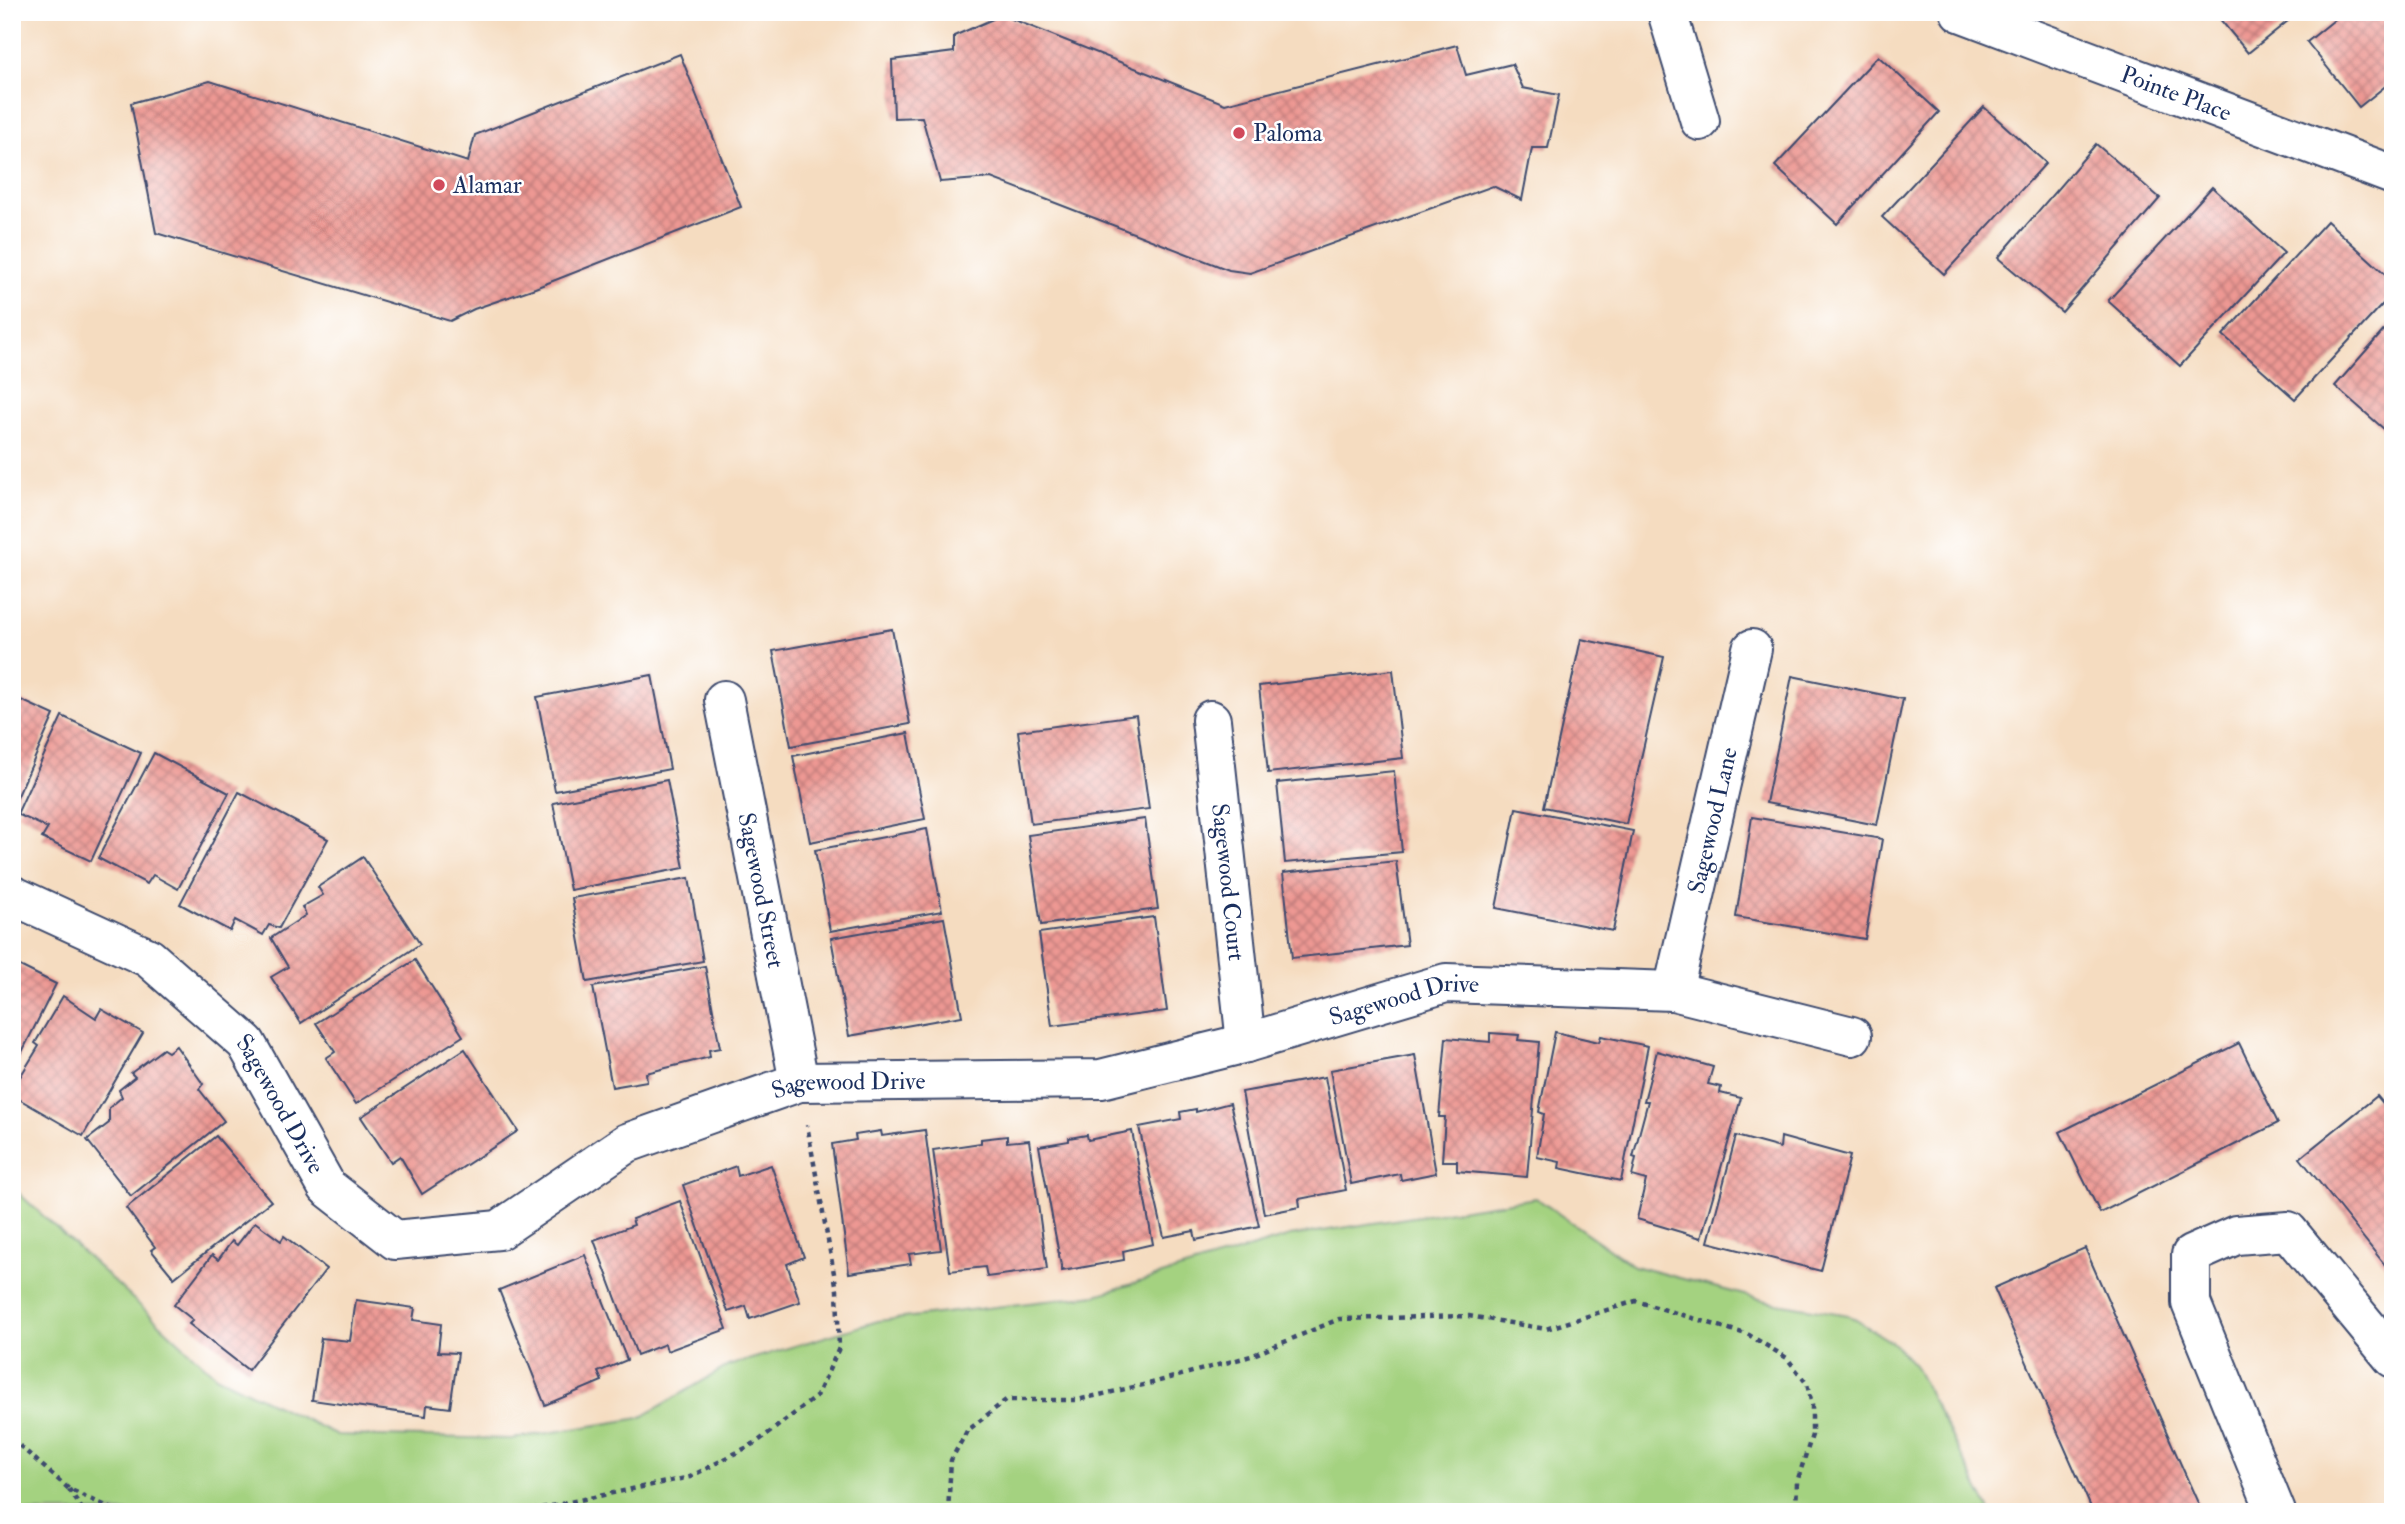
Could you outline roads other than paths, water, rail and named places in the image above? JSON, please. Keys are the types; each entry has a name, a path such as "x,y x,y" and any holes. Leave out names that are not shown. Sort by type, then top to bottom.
{"street":[{"path":"1667,12 1700,121"},
{"name":"Pointe Place","path":"1960,12 2393,175"},
{"name":"Sagewood Lane","path":"1672,991 1752,649"},
{"name":"Sagewood Street","path":"724,700 799,1082"},
{"name":"Sagewood Court","path":"1210,720 1246,1043"},
{"name":"Sagewood Drive","path":"12,895 149,958 246,1043 327,1187 395,1240 499,1230 627,1143 799,1082 1101,1079 1246,1043 1446,983 1672,991 1852,1036"},
{"path":"2276,1512 2191,1303 2191,1255 2236,1235 2288,1231 2393,1359"}],"place":[{"name":"Paloma","path":"1239,133"},
{"name":"Alamar","path":"439,185"}]}
